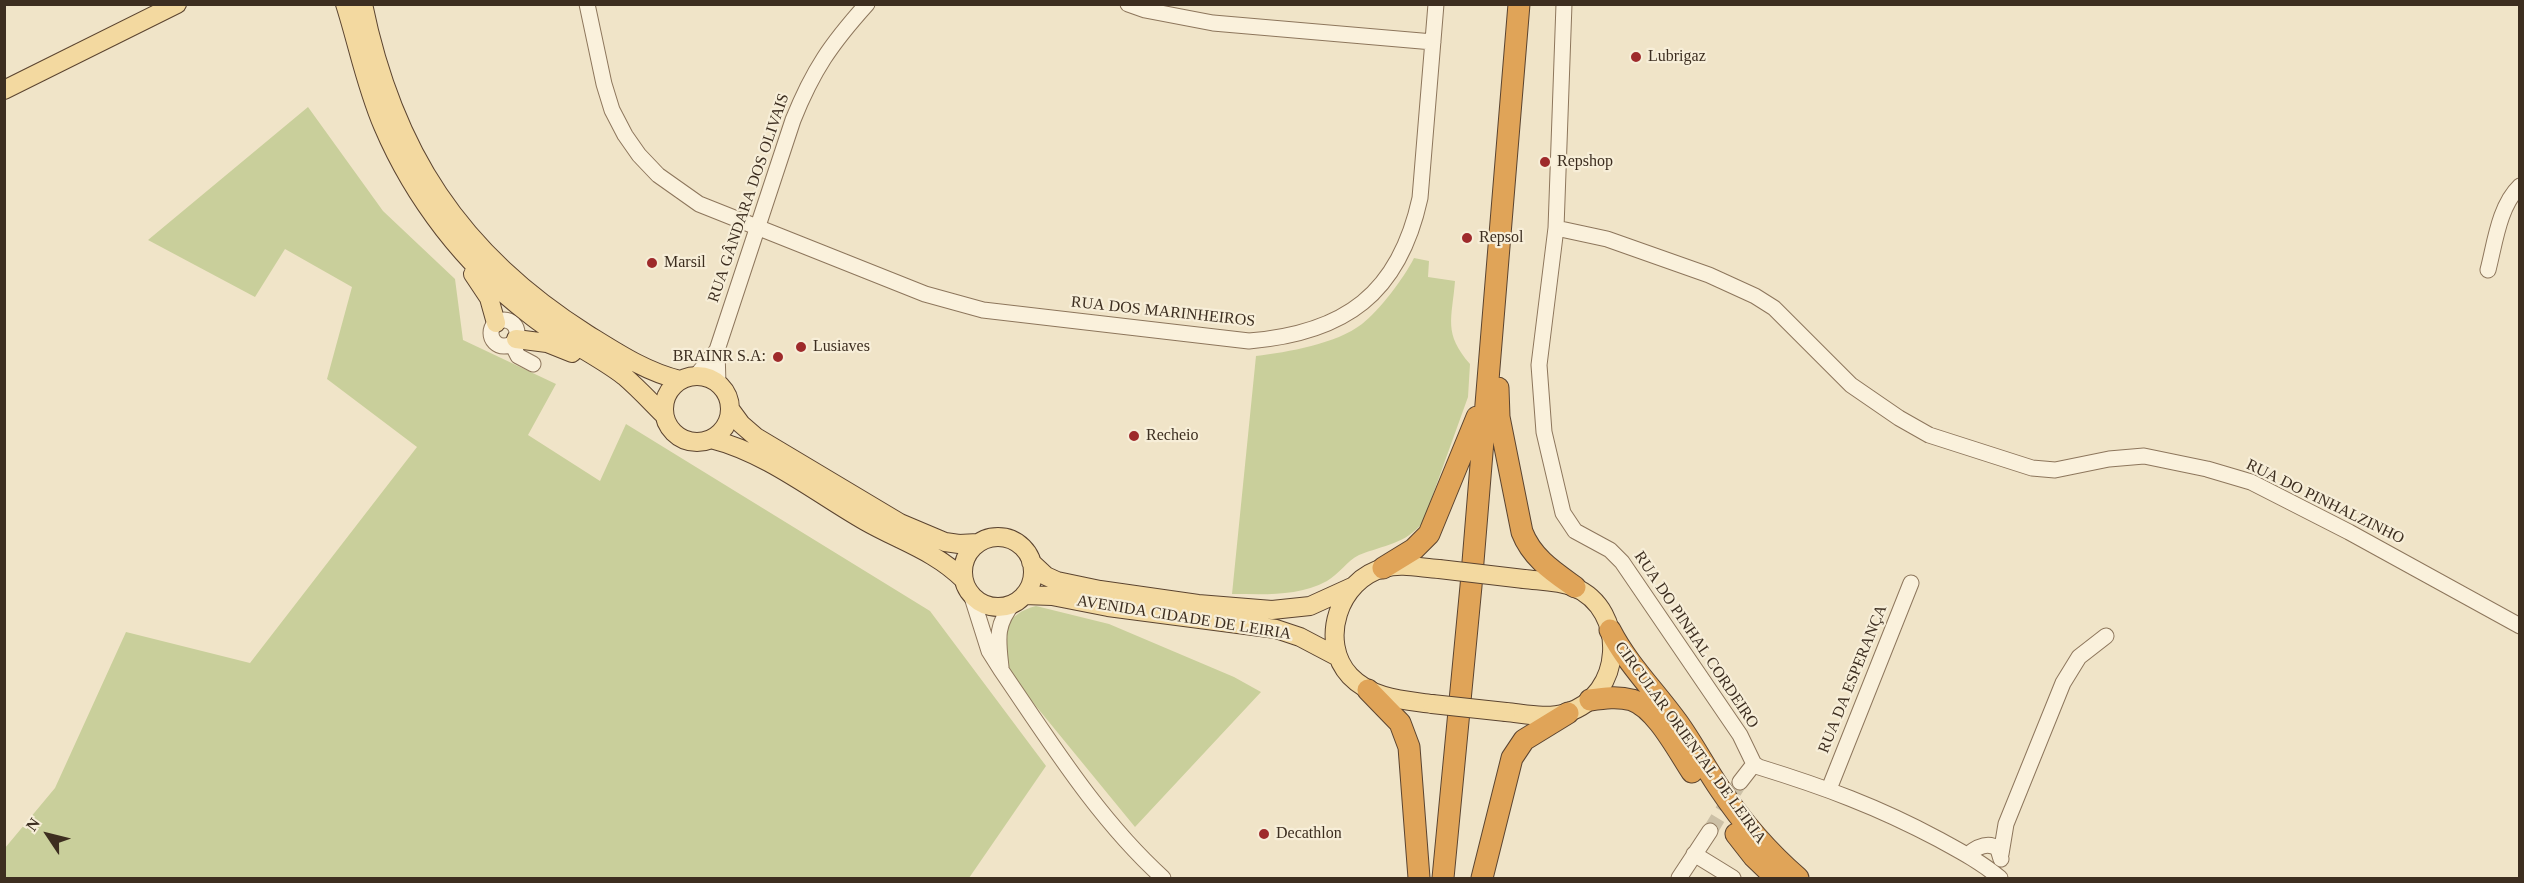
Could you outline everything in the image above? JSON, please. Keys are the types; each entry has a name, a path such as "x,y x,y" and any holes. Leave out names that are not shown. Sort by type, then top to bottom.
{"highway":[{"path":"1443,879 1471,586 1519,4"},
{"path":"1452,879 1527,4"},
{"path":"1496,362 1499,417 1522,532 1529,547 1540,561 1575,587"},
{"path":"1383,568 1414,549 1429,534 1486,391"},
{"name":"CIRCULAR ORIENTAL DE LEIRIA","path":"1610,630 1629,662 1678,724 1745,823 1763,845 1798,879"},
{"path":"1368,690 1400,723 1409,747 1419,879"},
{"name":"CIRCULAR ORIENTAL DE LEIRIA","path":"1590,700 1629,699 1647,710 1656,719 1730,827 1776,879"},
{"path":"1482,879 1512,758 1529,736 1568,713"}],"main road":[{"path":"4,90 177,4"},
{"path":"345,4 383,126 405,171 489,298 496,323"},
{"path":"363,4 383,81 404,134 433,187 467,233 520,287 559,316 644,368 688,378 707,378 718,384 726,395 730,409 741,424 756,437 891,518 945,542 978,543 993,538 1009,539 1023,548 1031,562 1031,583 1019,599 1002,606 990,606 980,602 968,587 932,554 866,522 745,450 711,439 692,442 682,439 673,433 663,414 630,382 546,327 517,305 480,271 450,237"},
{"path":"514,341 547,344 610,367"},
{"path":"663,414 665,398 669,391 688,378"},
{"path":"711,439 727,423 730,409"},
{"path":"968,587 965,560 978,543"},
{"name":"AVENIDA CIDADE DE LEIRIA","path":"1031,562 1046,576 1057,581 1100,590 1177,602 1272,610 1310,606 1354,586 1370,573 1383,568"},
{"path":"1354,586 1338,612 1334,640 1338,657 1351,677 1368,690 1391,698 1544,716 1568,713 1590,700 1604,684 1611,665 1610,630 1600,610 1575,587 1404,566 1383,568"},
{"name":"AVENIDA CIDADE DE LEIRIA","path":"1019,599 1052,596 1108,608 1276,629 1300,637 1338,657"}],"street":[{"name":"RUA DOS MARINHEIROS","path":"587,4 604,84 612,110 639,155 658,175 699,204 925,294 983,310 1249,341 1293,335 1328,324 1362,303 1378,289 1402,253 1414,226 1420,198 1436,4"},
{"name":"RUA GÂNDARA DOS OLIVAIS","path":"718,384 717,351 806,86 820,61 867,4"},
{"path":"1128,4 1145,10 1213,22 1433,42"},
{"name":"RUA DO PINHAL CORDEIRO","path":"1564,4 1556,228 1539,365 1544,432 1563,513 1575,531 1610,550 1622,562 1740,735 1754,764"},
{"path":"2488,270 2511,194 2520,186"},
{"name":"RUA DO PINHALZINHO","path":"1556,228 1607,238 1709,275 1755,296 1774,308 1851,385 1899,418 1929,435 2032,468 2055,470 2109,459 2144,456 2207,469 2251,482 2349,532 2520,626"},
{"path":"496,323 504,320 512,323 517,330 514,341 518,356 533,364"},
{"name":"RUA GÂNDARA DOS OLIVAIS","path":"688,378 717,351"},
{"name":"RUA DA ESPERANÇA","path":"1829,789 1911,583"},
{"path":"968,587 989,651 1001,670 1099,810 1136,854 1163,879"},
{"path":"1001,670 999,627 1006,612 1019,599"},
{"path":"1999,878 2006,824 2064,683 2079,657 2106,636"},
{"path":"1740,782 1754,764 1759,768 1829,789 1904,821 1967,855 1999,878"},
{"path":"1967,855 1985,845 2006,824"},
{"path":"1679,879 1710,831"},
{"path":"1985,845 1995,846 2001,854"},
{"path":"1694,854 1733,879"}],"green space":[{"path":"308,107 383,211 455,279 463,340 556,384 528,435 600,481 626,424 930,611 1046,766 969,878 5,878 5,848 55,788 126,632 250,663 417,447 327,379 352,287 285,249 255,297 148,240"},
{"path":"1414,258 1429,261 1428,277 1455,281 1451,325 1456,343 1470,364 1468,397 1423,522 1402,539 1359,555 1327,581 1316,586 1281,594 1232,594 1256,356 1311,346 1351,331 1369,318 1391,294"},
{"path":"1036,606 1109,624 1234,677 1261,692 1135,827 1008,672 1003,629 1018,614"}],"tunnel":[{"path":"1710,831 1740,782"}],"place":[{"name":"Lubrigaz","path":"1636,57"},
{"name":"Repshop","path":"1545,162"},
{"name":"Repsol","path":"1467,238"},
{"name":"Marsil","path":"652,263"},
{"name":"Lusiaves","path":"801,347"},
{"name":"BRAINR S.A:","path":"778,357"},
{"name":"Recheio","path":"1134,436"},
{"name":"Decathlon","path":"1264,834"}]}
